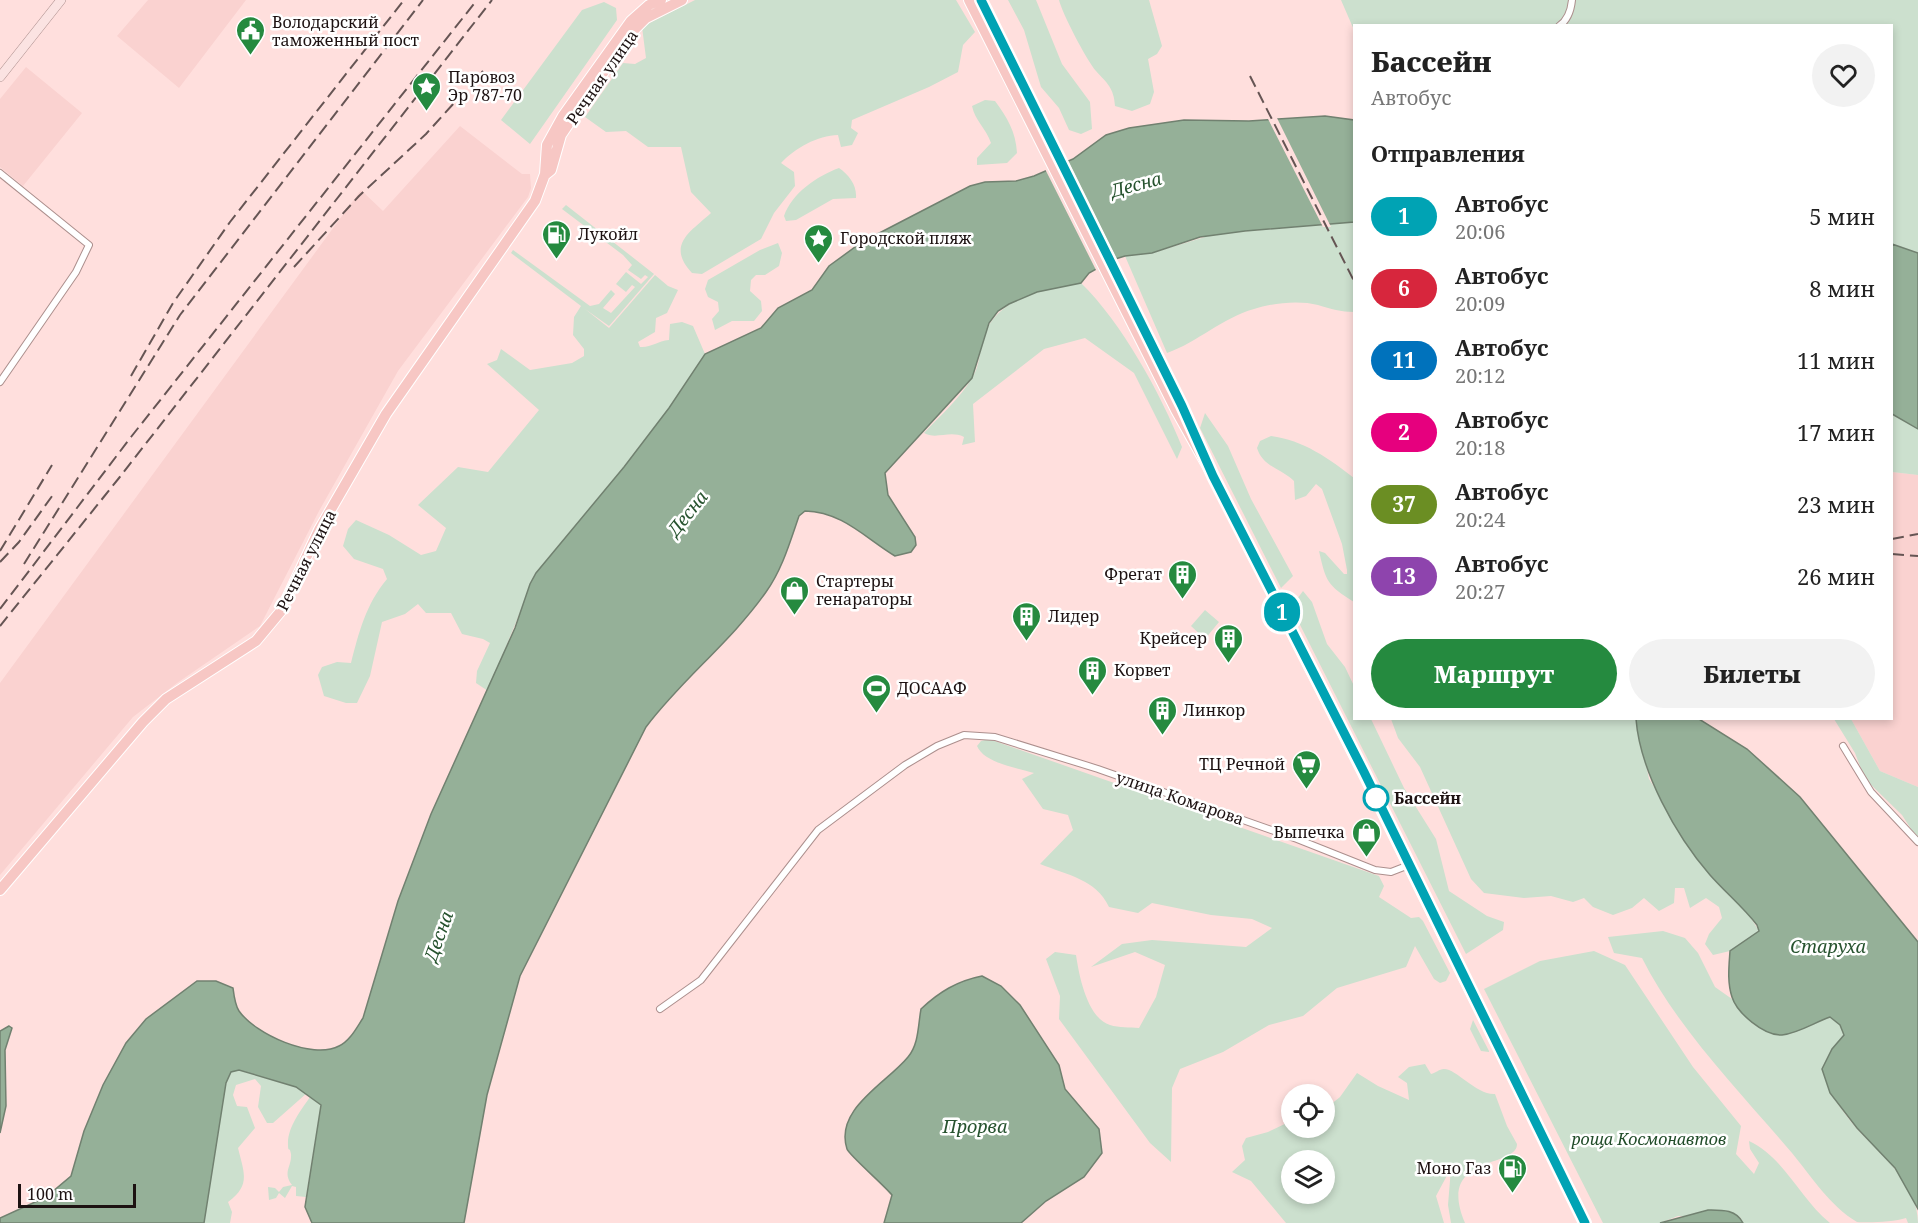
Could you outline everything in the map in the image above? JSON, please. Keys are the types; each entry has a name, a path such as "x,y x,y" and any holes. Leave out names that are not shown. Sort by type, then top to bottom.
{"main road":[{"path":"0,77 61,0"},
{"name":"Речная улица","path":"0,890 143,722 166,699 249,646 274,620 320,530 386,414 535,201 546,174 545,152 563,116 631,21 661,0"},
{"name":"Речная улица","path":"546,174 551,170 561,135 628,36 646,18 682,0"},
{"path":"969,0 990,29"},
{"path":"981,0 990,29 1410,865 1585,1223"}],"street":[{"path":"1561,24 1568,16 1572,0"},
{"path":"0,173 89,245 76,272 0,382"},
{"name":"улица Комарова","path":"660,1009 701,980 818,830 905,765 937,746 964,735 995,737 1098,769 1297,839 1375,870 1392,872 1410,865"},
{"path":"1843,746 1871,792 1918,842"}],"shaded area":[{"path":"148,0 246,0 179,88 117,36"},
{"path":"26,67 82,113 23,186 0,167 0,99"},
{"path":"460,126 522,174 530,174 531,188 528,197 398,371 319,511 260,626 177,683 133,717 0,875 0,683 361,190 383,211"},
{"path":"1893,472 1918,475 1918,787 1880,771 1852,720 1893,720"}],"green space":[{"path":"695,0 956,0 975,32 963,45 958,72 852,120 851,128 858,133 852,145 841,147 838,135 822,137 799,148 786,158 781,163 794,172 795,186 774,213 761,239 702,274 692,273 684,263 681,247 689,233 711,213 691,192 681,147 648,147 626,131 606,132 585,117 623,63 635,64 646,58 642,27"},
{"path":"1008,0 1036,0 1062,64 1090,102 1092,129 1081,134 1069,130 1059,108 1041,87 1024,30"},
{"path":"1059,0 1149,0 1162,46 1157,54 1148,59 1154,92 1150,104 1132,111 1115,106 1111,90 1087,58"},
{"path":"1341,0 1918,0 1918,253 1893,244 1893,24 1353,24 1353,28"},
{"path":"604,2 616,8 617,20 530,144 501,120 582,10"},
{"path":"985,100 995,101 1013,132 1017,153 1007,163 977,165 977,158 991,143 972,106"},
{"path":"839,168 852,181 856,198 833,199 796,220 786,221 784,216 788,208 806,186"},
{"path":"566,205 654,274 609,326 585,309 609,328 655,275 668,286 678,290 667,313 656,318 655,332 638,342 640,347 669,340 670,324 682,322 693,326 705,354 669,408 624,467 536,573 488,691 476,683 477,671 490,643 462,634 451,613 426,613 418,604 405,614 382,622 370,676 357,703 346,703 324,696 318,675 322,667 337,662 351,663 368,608 387,579 383,569 354,559 343,546 348,529 356,520 389,535 421,555 436,551 446,528 418,505 458,467 488,472 539,410 487,364 497,360 501,349 530,370 572,363 584,356 584,349 573,335 574,317 581,306 511,253 513,250 590,306 599,304 611,290 615,294 603,308 611,313 635,287 632,285 626,292 616,284 626,272 641,284 648,277 645,275 641,279 628,270 632,265 623,255 562,209"},
{"path":"1353,222 1353,312 1303,303 1269,305 1231,318 1167,353 1125,256 1152,253 1215,234"},
{"path":"778,243 782,253 779,266 765,275 756,275 751,280 750,291 761,301 762,311 754,321 732,321 715,330 712,319 719,311 718,302 708,297 705,289 708,280 760,250"},
{"path":"1081,283 1111,318 1152,382 1182,447 1177,459 1134,373 1085,338 1044,349 973,404 975,442 962,445 964,437 959,435 933,436 924,433 956,400 972,378 985,333 1001,311 1025,296 1039,291"},
{"path":"1205,413 1228,446 1251,499 1293,576 1281,588 1200,428"},
{"path":"1893,415 1918,429 1918,475 1893,472"},
{"path":"1271,436 1305,446 1326,457 1353,477 1353,601 1333,587 1324,570 1319,551 1325,553 1344,574 1347,574 1342,544 1322,489 1316,484 1306,496 1295,500 1294,481 1263,459 1257,448 1260,441"},
{"path":"1303,591 1312,602 1327,644 1345,667 1353,684 1353,720 1371,720 1404,788 1436,839 1449,891 1487,916 1504,922 1503,930 1466,954 1291,607"},
{"path":"1205,610 1219,622 1205,639 1191,626"},
{"path":"1391,720 1637,720 1649,779 1709,873 1749,915 1759,931 1730,951 1713,955 1705,944 1709,934 1722,918 1719,907 1706,898 1690,908 1684,888 1675,888 1674,903 1659,911 1644,898 1632,908 1613,915 1593,907 1584,898 1573,902 1551,896 1524,898 1484,893 1471,879 1420,767 1398,738"},
{"path":"1835,720 1852,720 1880,771 1918,787 1918,840 1902,815 1865,779 1855,753"},
{"path":"989,739 1379,876 1384,886 1379,897 1411,918 1419,917 1423,921 1450,973 1446,981 1440,983 1434,979 1415,946 1406,967 1337,988 1303,1016 1269,1025 1223,1052 1180,1069 1172,1088 1171,1162 1150,1143 1059,1019 1060,996 1046,959 1055,952 1076,955 1086,995 1095,1014 1110,1025 1139,1028 1156,997 1165,965 1135,952 1091,967 1122,944 1152,940 1246,947 1272,928 1252,919 1211,915 1152,903 1138,913 1109,907 1097,890 1089,884 1040,864 1073,830 1068,815 1043,809 1022,779 1034,773 994,761 981,752 977,746 981,741"},
{"name":"роща Космонавтов","path":"1663,931 1685,938 1698,953 1715,987 1732,999 1753,1024 1778,1035 1792,1033 1830,1017 1840,1025 1844,1035 1832,1049 1830,1093 1854,1126 1888,1161 1906,1184 1916,1209 1918,1223 1908,1223 1906,1218 1882,1222 1857,1222 1838,1208 1691,1035 1656,984 1642,958 1614,953 1608,937"},
{"name":"роща Космонавтов","path":"1594,951 1625,965 1693,1067 1741,1126 1736,1154 1754,1174 1759,1163 1750,1149 1749,1141 1761,1148 1772,1157 1830,1223 1743,1223 1740,1217 1678,1216 1660,1223 1603,1223 1484,989 1540,961"},
{"path":"1473,1020 1489,1052 1481,1051 1470,1029"},
{"path":"1425,1064 1431,1074 1442,1069 1449,1070 1481,1091 1495,1094 1507,1126 1517,1144 1514,1152 1468,1174 1460,1185 1459,1201 1465,1223 1451,1223 1448,1205 1451,1168 1436,1196 1444,1223 1286,1223 1251,1181 1232,1172 1245,1160 1242,1146 1246,1138 1281,1126 1281,1138 1335,1138 1335,1101 1357,1073 1378,1086 1409,1100 1407,1083 1398,1077 1409,1067"},
{"path":"239,1070 296,1087 307,1093 273,1123 267,1123 258,1107 261,1086 255,1079 236,1085 233,1095 237,1106 247,1107 255,1128 238,1148 244,1172 243,1184 228,1202 232,1212 230,1223 204,1223 226,1083 231,1072"},
{"path":"310,1097 321,1105 306,1197 296,1196 296,1187 292,1186 285,1198 279,1193 276,1198 269,1200 268,1187 275,1188 279,1192 283,1187 292,1185 288,1176 291,1154 288,1139 295,1120"}],"water":[{"name":"Десна","path":"1325,116 1353,120 1353,222 1200,237 1152,253 1112,260 1089,273 1081,283 1037,292 1009,304 998,311 989,323 972,378 885,473 888,495 915,537 916,545 911,552 895,556 853,527 819,512 805,511 799,516 781,565 766,592 738,627 660,709 646,727 520,976 487,1095 464,1223 312,1223 305,1207 321,1105 296,1087 239,1070 231,1072 226,1083 204,1223 0,1223 0,1218 46,1197 71,1176 84,1131 103,1085 126,1043 146,1019 197,981 216,981 233,988 238,1009 247,1020 271,1036 285,1042 314,1050 328,1049 343,1044 350,1037 363,1018 398,901 431,814 515,628 530,584 536,573 624,467 669,408 705,354 761,328 778,308 812,290 829,266 862,242 970,186 985,182 1016,181 1034,176 1073,159 1106,135 1129,128 1184,120 1249,121"},
{"path":"1893,244 1918,253 1918,429 1893,415"},
{"name":"Старуха","path":"1636,720 1701,720 1747,749 1800,797 1918,942 1918,1209 1895,1168 1857,1128 1830,1093 1822,1069 1832,1049 1844,1035 1840,1025 1830,1017 1794,1032 1775,1034 1760,1028 1739,1010 1729,986 1730,951 1759,931 1757,925 1710,875 1685,841 1652,781 1639,739"},
{"name":"Прорва","path":"982,976 1001,986 1020,1005 1059,1065 1065,1089 1099,1129 1102,1153 1084,1177 1046,1201 1021,1223 884,1223 892,1195 847,1149 845,1135 848,1121 865,1098 912,1052 921,1009 949,988"},
{"path":"9,1026 12,1028 5,1050 6,1106 0,1133 0,1031"},
{"path":"1708,1210 1723,1210 1732,1213 1743,1223 1660,1223"}],"pier":[{"path":"1276,116 1331,227 1323,227 1267,117"},
{"path":"1067,159 1118,262 1097,272 1045,169"}],"railway":[{"path":"131,376 173,303 230,222 404,0"},
{"path":"24,564 180,315 423,0"},
{"path":"0,609 131,437 477,0"},
{"path":"0,626 119,478 492,0"},
{"path":"294,267 359,196 426,134 483,71"},
{"path":"1250,76 1353,279"},
{"path":"0,551 52,465"},
{"path":"0,562 19,542 55,492"},
{"path":"1893,539 1918,534"},
{"path":"1893,554 1918,556"}],"bus line":[{"name":"1","path":"981,0 1182,406 1213,476 1364,772 1585,1223"}],"place":[{"name":"Володарский таможенный пост","path":"251,56"},
{"name":"Паровоз Эр 787-70","path":"427,112"},
{"name":"Лукойл","path":"557,260"},
{"name":"Городской пляж","path":"819,264"},
{"name":"Фрегат","path":"1183,600"},
{"name":"Стартеры генараторы","path":"795,616"},
{"name":"Лидер","path":"1027,642"},
{"name":"Крейсер","path":"1228,664"},
{"name":"Корвет","path":"1093,696"},
{"name":"ДОСААФ","path":"876,714"},
{"name":"Линкор","path":"1162,736"},
{"name":"ТЦ Речной","path":"1306,790"},
{"name":"Бассейн","path":"1376,798"},
{"name":"Выпечка","path":"1366,858"},
{"name":"Моно Газ","path":"1512,1194"}]}
